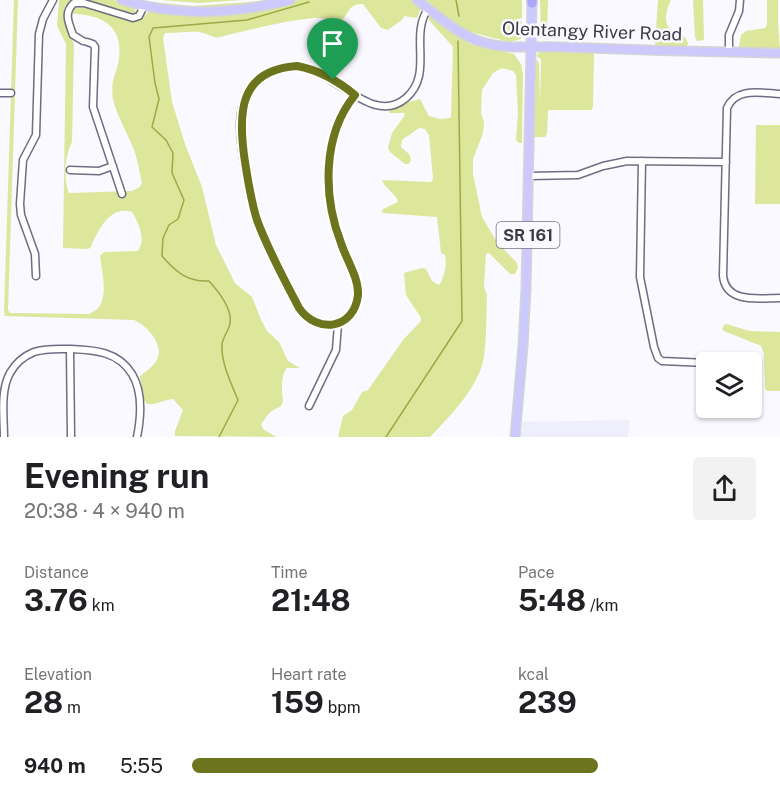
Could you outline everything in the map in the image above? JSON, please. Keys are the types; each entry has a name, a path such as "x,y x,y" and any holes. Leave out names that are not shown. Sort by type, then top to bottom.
{"main road":[{"path":"122,0 144,6 208,13 260,8 290,0"},
{"name":"Olentangy River Road","path":"417,0 455,29 482,42 515,47 780,53"},
{"name":"SR 161","path":"514,437 525,312 532,1"}],"street":[{"path":"36,276 33,248 21,211 21,171 22,160 36,135 39,34 43,19 53,0"},
{"path":"729,52 729,35 739,11 740,0"},
{"path":"122,194 95,114 94,47 93,44 72,35 68,11 74,3 84,3 133,18 139,16 144,6"},
{"path":"355,95 342,114 336,131 329,173 332,215 358,292 356,306 348,316 338,324 324,325 305,316 274,258 258,221 250,194 243,148 241,113 248,93 255,84 273,71 286,67 310,68 376,106 387,107 406,99 414,90 420,70 420,26 428,9"},
{"path":"0,93 11,93"},
{"path":"780,94 747,93 733,99 727,112 723,276 729,291 736,296 780,298"},
{"path":"529,176 578,175 627,161 726,162"},
{"path":"642,161 640,277 654,347 658,358 662,361 696,363"},
{"path":"70,170 99,171 113,166"},
{"path":"309,406 336,350 338,324"},
{"path":"4,437 5,383 21,360 34,352 48,349 91,350 106,353 120,360 128,368 138,387 140,397 137,437"},
{"path":"70,349 71,437"}],"shaded area":[{"path":"630,420 628,437 517,437 518,422"}],"green space":[{"path":"14,0 18,0 8,310 10,313 88,314 95,311 103,298 104,290 100,256 104,252 138,251 141,242 141,232 135,216 132,212 124,211 117,212 106,220 88,249 63,248 66,44 57,26 59,0 73,0 65,6 64,21 74,44 72,142 66,167 69,193 132,191 140,187 142,182 132,144 113,99 113,81 119,58 118,38 114,30 102,20 74,14 71,11 73,8 95,9 131,21 138,21 150,11 260,9 296,0 412,0 421,7 417,18 404,16 388,30 381,28 363,4 357,4 350,8 342,20 338,21 321,18 304,19 218,37 191,32 165,33 163,38 172,102 202,187 216,245 235,283 252,297 267,331 279,342 288,361 300,368 287,368 282,380 283,402 281,406 270,412 261,424 263,429 276,437 175,436 183,410 173,399 151,404 147,404 144,400 140,376 155,363 159,350 150,332 134,320 5,316"},
{"path":"88,0 114,0 133,7 137,13 133,16"},
{"path":"131,0 193,6 275,0 251,6 188,9"},
{"path":"161,0 242,0 199,3"},
{"path":"426,0 522,0 522,18 515,20 522,21 521,39 509,42 467,31"},
{"path":"540,0 548,0 547,39 541,34"},
{"path":"658,0 671,0 666,13 667,23 669,28 685,37 687,47 657,46 655,44"},
{"path":"693,0 703,0 704,40 697,41 695,37"},
{"path":"767,0 778,0 780,50 743,50 739,47 741,35 746,31 765,28 767,25"},
{"path":"429,16 470,44 514,54 521,64 523,74 522,143 516,140 518,113 516,75 513,71 502,68 493,73 482,90 483,133 473,159 473,174 482,217 497,242 517,263 518,268 515,274 510,274 489,253 486,254 484,287 487,295 486,333 481,367 463,400 430,437 338,437 343,416 352,410 362,392 368,390 403,340 421,321 406,295 404,273 426,269 432,281 439,285 445,270 446,259 441,253 437,217 382,213 383,209 398,202 382,180 430,182 433,178 429,135 425,129 419,128 402,140 401,147 410,155 409,164 405,164 390,152 388,148 392,133 405,115 404,113 389,113 390,107 420,99 429,116 440,119 451,116 453,47 429,20"},
{"path":"541,51 592,51 594,53 593,107 591,110 548,110 547,134 545,137 534,137 536,59 539,63 540,103 541,59 536,56"},
{"path":"756,125 780,125 780,204 755,204"},
{"path":"726,324 750,331 780,332 780,391 767,391 765,388 764,354 761,346 724,331 722,329"}],"waterway":[{"path":"456,0 459,16"},
{"path":"219,437 238,400 227,373 222,352 222,343 229,327 230,315 221,296 209,281 194,280 182,275 162,256 163,238 169,225 178,219 184,200 172,173 173,153 166,140 152,127 159,99 149,37 153,28 247,20 309,2"},
{"path":"386,437 462,321 458,41"}],"route":[{"path":"297,66 310,68 333,80 355,95 342,114 336,131 329,174 332,215 358,292 356,306 348,316 338,324 327,325 314,322 299,308 258,221 247,177 241,113 248,93 264,76 273,71 297,66"}]}
